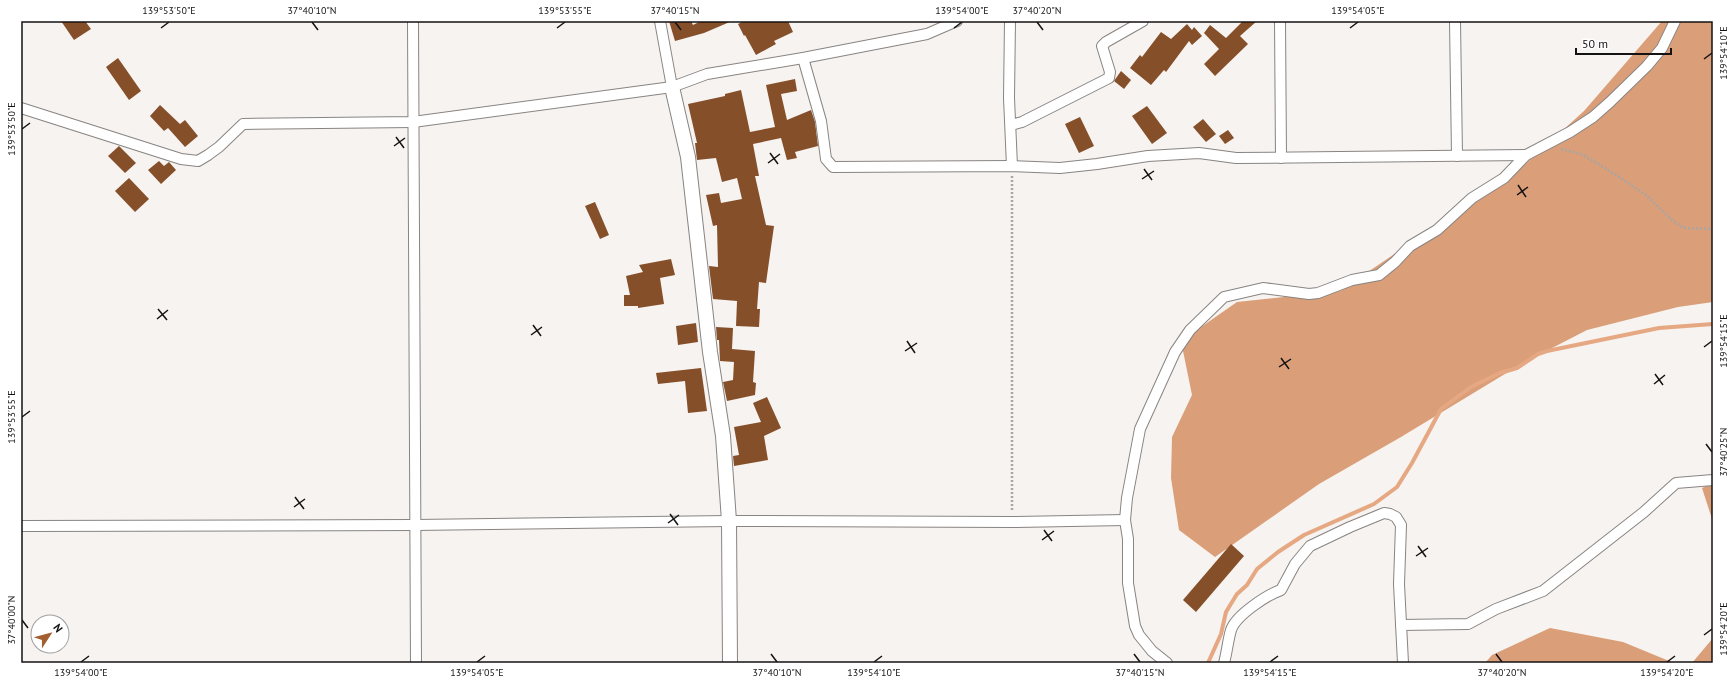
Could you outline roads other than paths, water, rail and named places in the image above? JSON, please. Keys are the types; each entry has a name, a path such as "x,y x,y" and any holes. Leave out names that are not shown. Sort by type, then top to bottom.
{"street":[{"path":"413,21 416,663"},
{"path":"660,21 672,87 688,157 710,352 723,436 730,521 730,663"},
{"path":"21,108 181,159 198,161 219,147 243,124 413,122 672,87 707,74 803,58 927,34 957,21"},
{"path":"1010,21 1010,126 1012,166"},
{"path":"1010,126 1022,122 1109,78 1110,72 1102,46 1106,42 1143,21"},
{"path":"1280,21 1281,158"},
{"path":"1456,21 1456,156"},
{"path":"1167,663 1152,651 1139,635 1135,626 1128,583 1128,540 1125,520 1127,498 1137,442 1145,416 1176,352 1190,330 1224,297 1263,288 1309,294 1318,293 1352,280 1379,275 1395,262 1410,246 1437,230 1472,198 1504,178 1526,155 1570,132 1593,117 1625,90 1662,48 1675,21"},
{"path":"803,58 821,121 826,159 833,167 1012,166 1060,168 1148,156 1199,153 1236,158 1526,155"},
{"path":"1401,625 1468,624 1496,609 1543,591 1644,512 1676,483 1713,480"},
{"path":"1224,663 1232,629 1236,620 1255,605 1272,594 1282,590 1295,564 1310,546 1384,513 1396,517 1402,525 1399,584 1403,663"},
{"path":"21,526 415,525 730,521 1012,522 1125,520"}],"waterway":[{"path":"1208,663 1221,634 1226,612 1237,594 1247,585 1257,569 1278,552 1304,535 1374,504 1397,487 1412,463 1441,409 1471,387 1500,373 1517,368 1538,354 1547,351 1659,328 1713,324"}]}
